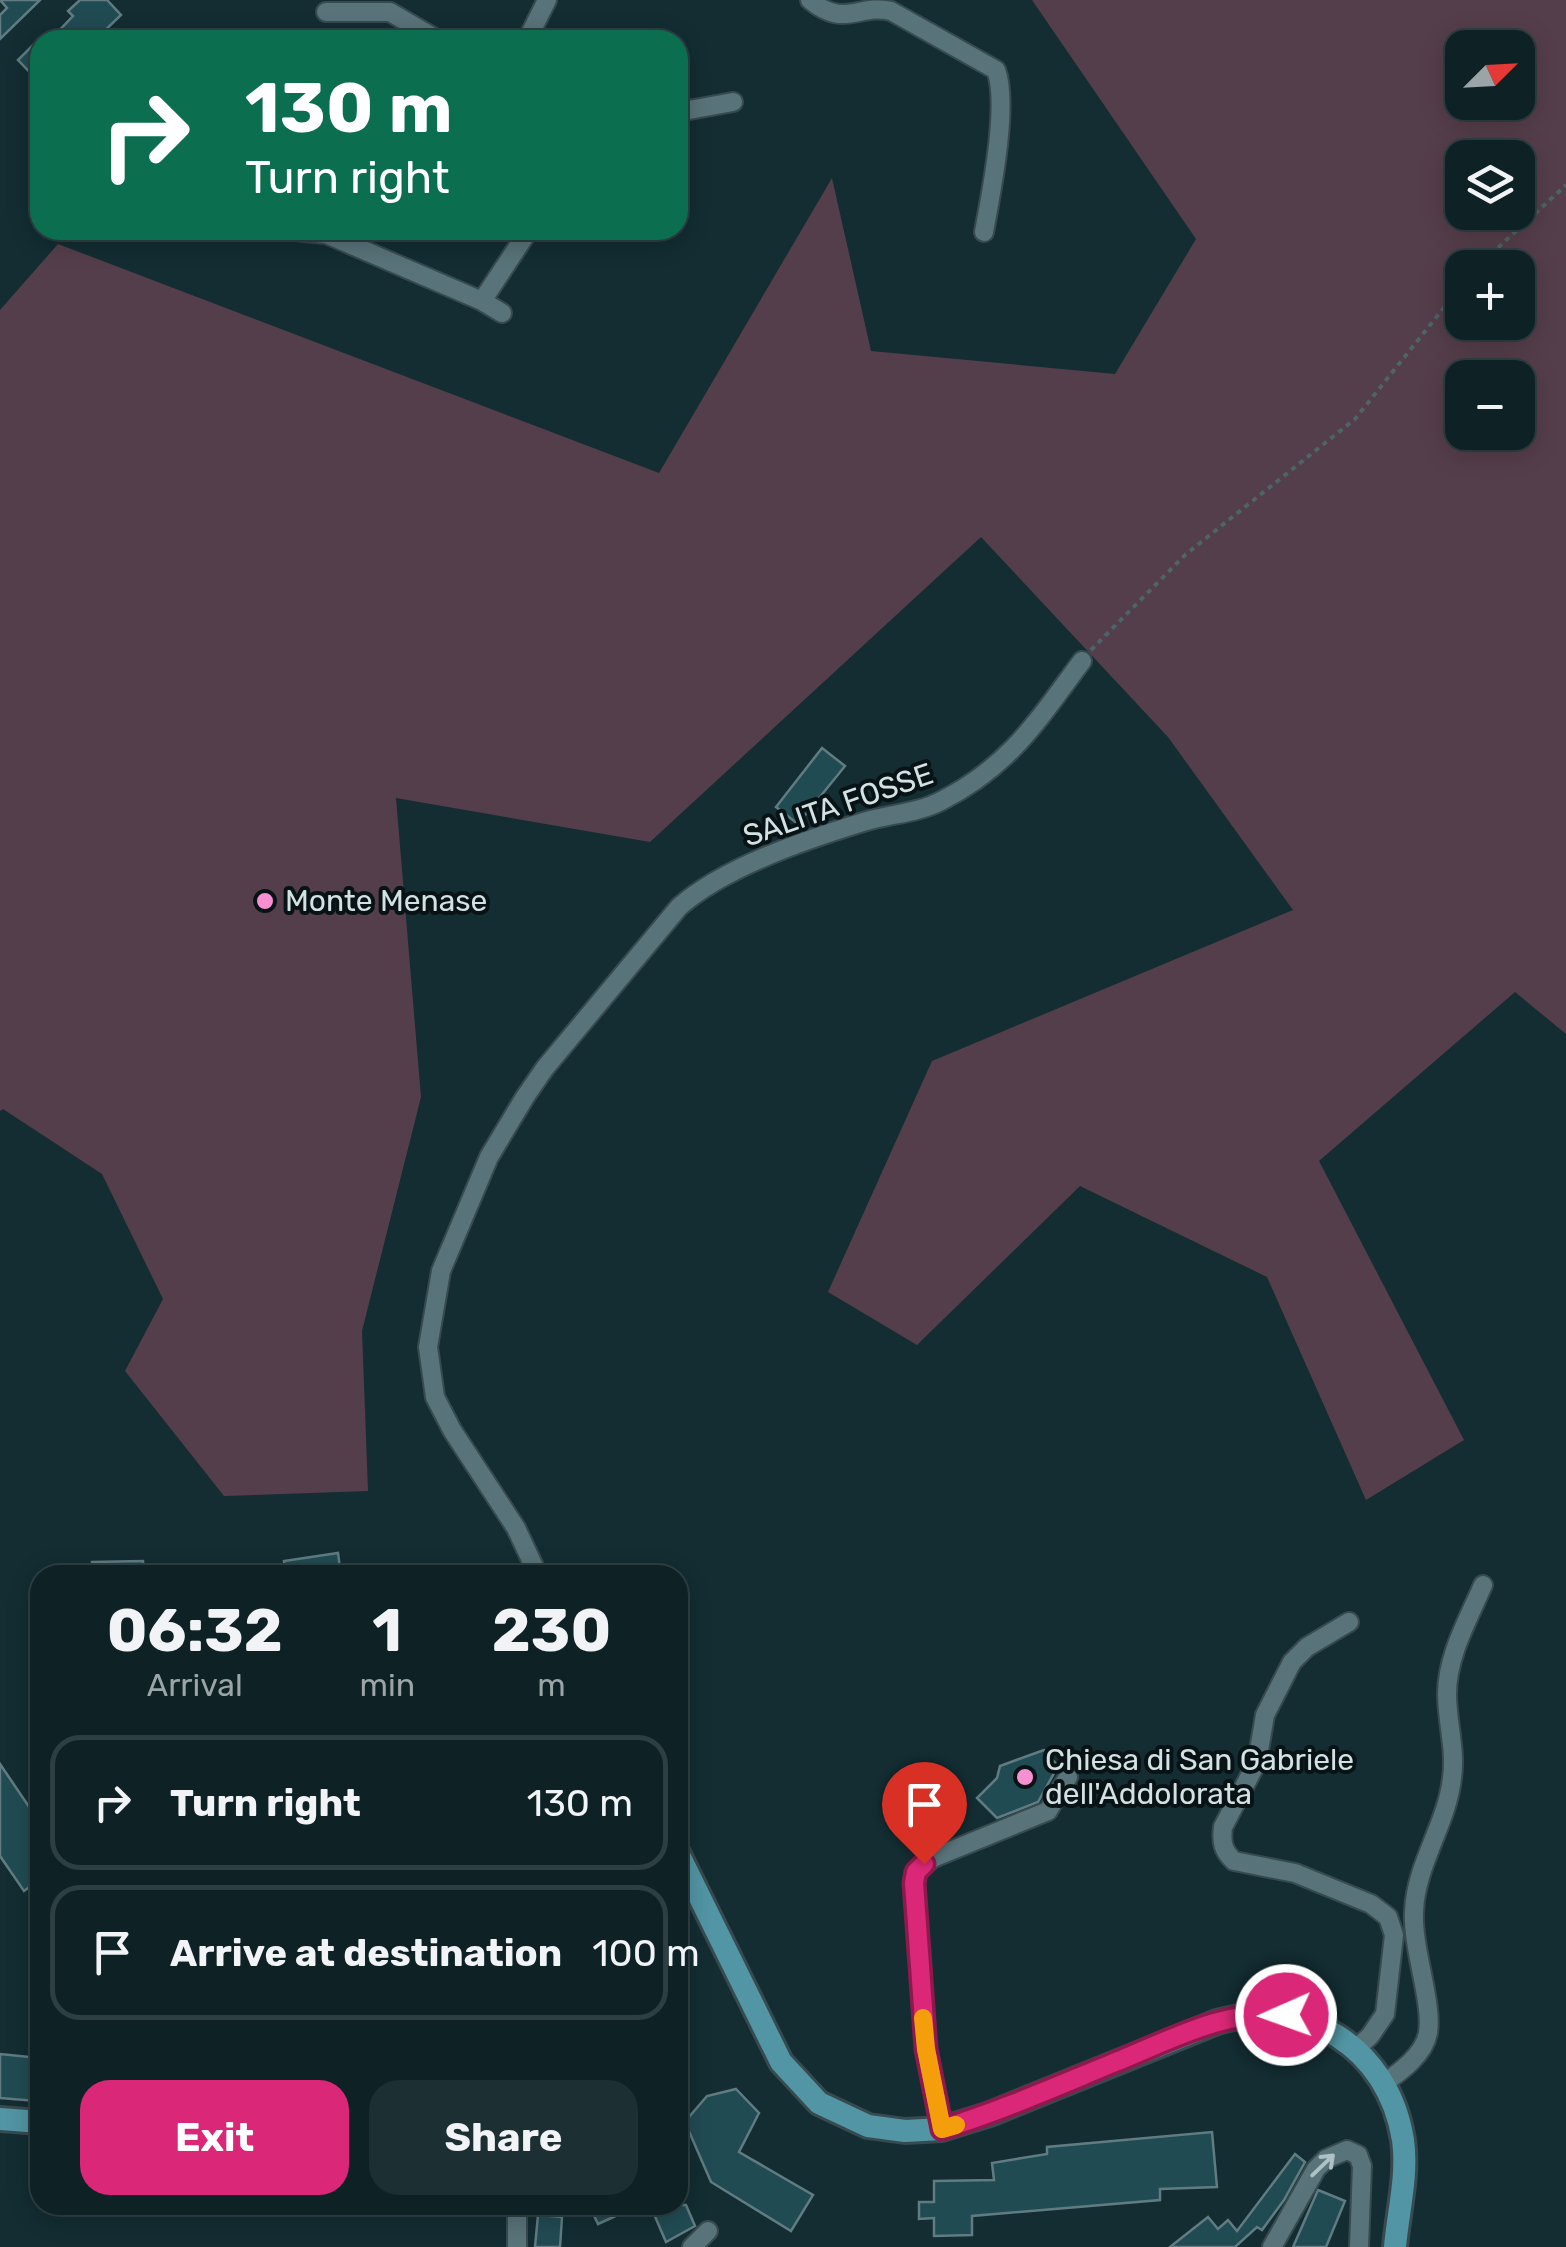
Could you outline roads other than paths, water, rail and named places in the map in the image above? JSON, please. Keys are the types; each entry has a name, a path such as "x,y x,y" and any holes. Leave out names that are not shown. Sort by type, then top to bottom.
{"main road":[{"path":"688,1874 771,2046 806,2091 834,2112 868,2126 905,2131 942,2129 1244,2015 1300,2018 1328,2029 1355,2050 1383,2084 1396,2112 1403,2143 1395,2247"},
{"path":"0,2119 30,2121"}],"street":[{"path":"532,30 547,0"},
{"path":"810,0 841,15 883,8 891,11 996,70 1000,85 996,170 984,232"},
{"path":"326,12 390,12 421,30"},
{"path":"688,110 734,102"},
{"path":"340,240 502,312"},
{"path":"482,301 522,240"},
{"name":"SALITA FOSSE","path":"533,1565 516,1528 441,1410 428,1362 440,1271 488,1157 545,1068 693,894 722,875 859,823 921,809 958,792 996,766 1027,737 1082,661"},
{"path":"1383,2084 1400,2073 1421,2050 1428,2034 1414,1936 1414,1902 1452,1778 1449,1672 1483,1585"},
{"path":"1349,1622 1306,1647 1292,1662 1265,1715 1256,1762 1223,1828 1222,1846 1234,1861 1295,1872 1371,1904 1388,1917 1394,1936 1386,2014 1355,2050"},
{"path":"942,2129 926,2049 916,1872 933,1858 1048,1811 1068,1777"},
{"path":"1272,2247 1316,2168 1346,2150 1358,2155 1362,2166 1359,2247"},
{"path":"517,2247 518,2215"},
{"path":"692,2247 708,2231"}],"place":[{"name":"Monte Menase","path":"265,901"},
{"name":"Chiesa di San Gabriele dell'Addolorata","path":"1025,1777"}]}
